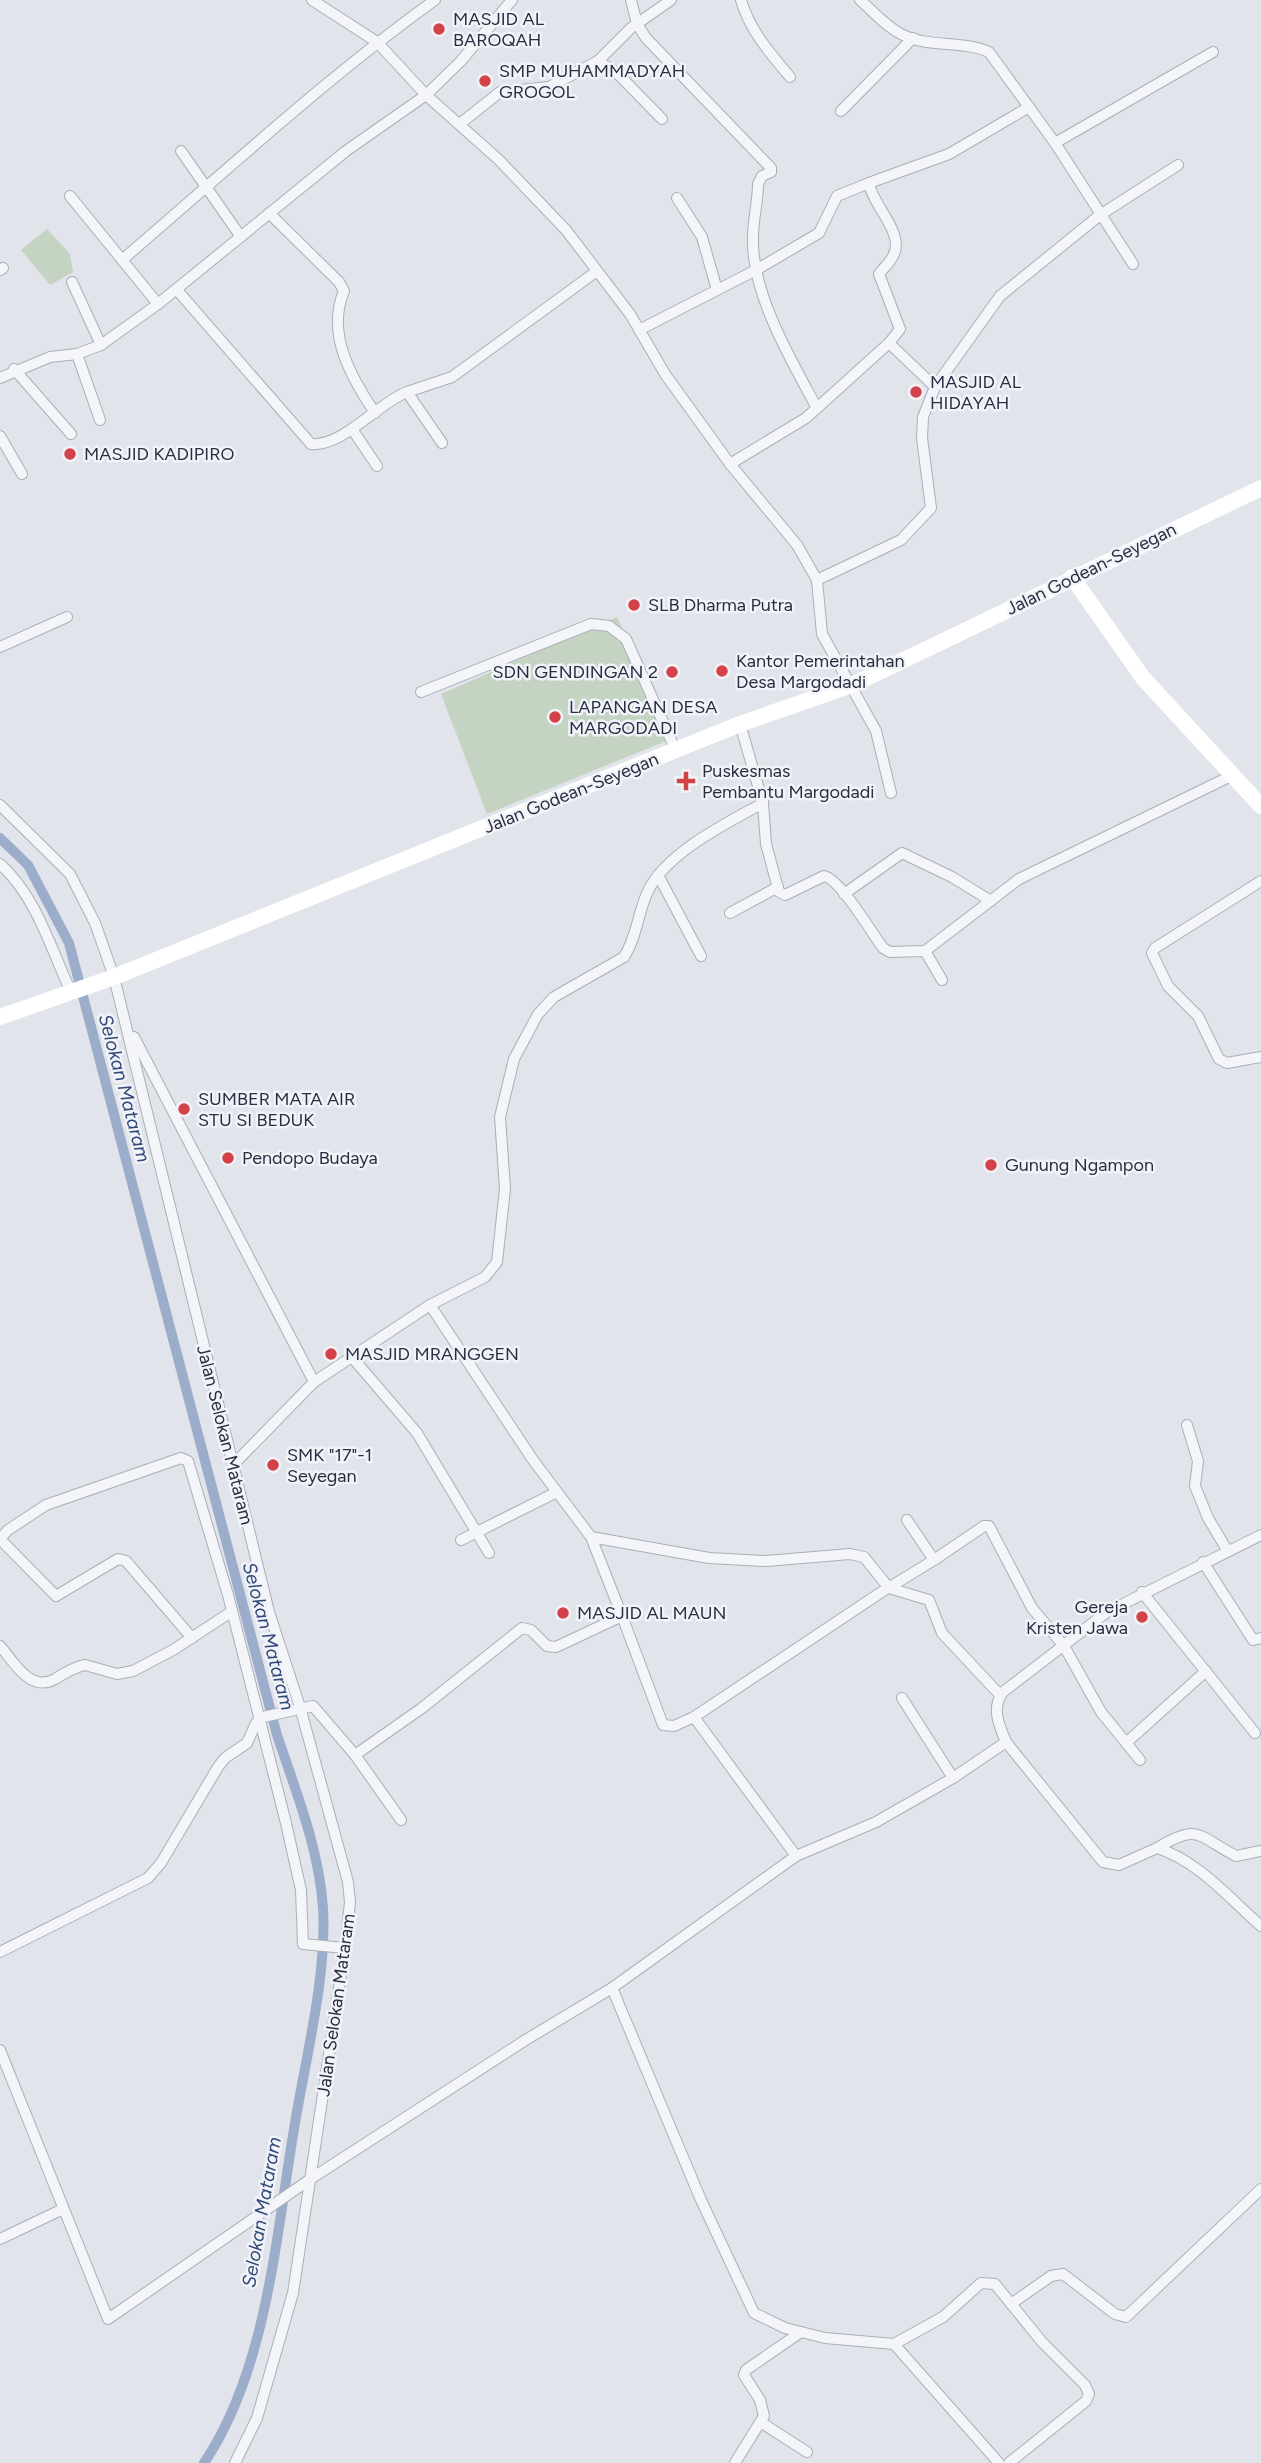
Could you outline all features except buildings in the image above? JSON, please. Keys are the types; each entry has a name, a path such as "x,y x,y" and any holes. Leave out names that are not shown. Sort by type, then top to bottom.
{"main road":[{"name":"Jalan Godean-Seyegan","path":"0,1017 74,993 740,724 852,685 1261,488"},
{"path":"1072,577 1143,678 1261,806"}],"street":[{"path":"312,0 377,42 426,95 461,123 566,230 597,271 730,464 797,545 817,580 822,634 876,731 891,793"},
{"path":"122,260 377,42 435,0"},
{"path":"1,376 50,357 76,354 101,345 158,304 346,151 426,95 461,61 512,0"},
{"path":"631,0 637,24 646,38 771,168 758,184 752,239 756,270 790,358 817,408"},
{"path":"461,123 500,92 549,87 598,61 637,24 671,0"},
{"path":"741,0 746,17 760,41 790,77"},
{"path":"860,0 887,25 913,38 975,46 989,52 1055,143 1133,264"},
{"path":"841,111 913,38"},
{"path":"1055,143 1213,52"},
{"path":"598,61 616,72 662,118"},
{"path":"639,330 756,270 819,233 837,196 949,154 1029,107"},
{"path":"181,151 240,237"},
{"path":"817,580 901,540 931,508 922,438 922,416 935,387 1000,296 1100,215 1178,164"},
{"path":"730,464 817,408 889,343 900,329 879,274 897,246 871,193 869,183"},
{"path":"69,196 158,304"},
{"path":"677,198 702,237 717,290"},
{"path":"269,213 339,282 344,291 337,306 340,338 349,370 374,413"},
{"path":"177,290 218,334 304,439 319,445 352,429 407,392 452,377 597,271"},
{"path":"72,282 101,345"},
{"path":"889,343 935,387"},
{"path":"76,354 100,420"},
{"path":"14,369 71,434"},
{"path":"407,392 442,443"},
{"path":"352,429 377,466"},
{"path":"0,436 22,474"},
{"path":"0,647 67,617"},
{"path":"421,692 592,624 608,626 626,639 676,751"},
{"path":"740,724 763,803 765,844 778,887 785,895 824,876 833,880 883,948 890,952 925,951 1019,880 1233,775"},
{"path":"233,1465 314,1382 430,1305 485,1277 497,1262 505,1189 502,1106 514,1059 538,1014 554,997 625,957 645,899 658,875 698,841 763,803"},
{"name":"Jalan Selokan Mataram","path":"0,804 70,874 95,923 109,979 125,1020 269,1612 300,1707 348,1882 350,1902 345,1948 293,2293 257,2418 234,2463"},
{"path":"844,894 902,853 952,877 991,901"},
{"path":"0,864 20,885 47,934 74,993"},
{"path":"658,875 701,956"},
{"path":"1261,881 1155,948 1152,953 1168,986 1198,1016 1219,1059 1227,1063 1261,1057"},
{"path":"730,913 778,887"},
{"path":"925,951 942,980"},
{"path":"125,1020 314,1382"},
{"path":"430,1305 590,1537 663,1726 674,1727 694,1717 984,1526 989,1526 1027,1600 1064,1646 1101,1712 1140,1760"},
{"path":"351,1356 417,1433 489,1553"},
{"path":"1187,1425 1198,1461 1195,1486 1208,1518 1227,1550"},
{"path":"192,1638 126,1561 118,1559 56,1596 0,1539 8,1530 46,1505 185,1458 191,1466 261,1718 301,1890 303,1944 345,1948"},
{"path":"461,1540 481,1536 557,1492"},
{"path":"907,1520 934,1560"},
{"path":"1261,1535 1142,1592 1107,1612 1000,1695 996,1715 1006,1742 1103,1862 1119,1865 1182,1833 1197,1834 1236,1856 1261,1851"},
{"path":"590,1537 709,1558 766,1561 858,1554 871,1562 889,1588 929,1600 942,1633 1000,1695"},
{"path":"1203,1563 1253,1640 1261,1638"},
{"path":"1142,1592 1255,1733"},
{"path":"0,1646 27,1678 40,1683 48,1683 85,1665 117,1674 133,1671 192,1638 231,1612"},
{"path":"355,1755 449,1687 522,1628 531,1630 547,1646 556,1647 622,1616"},
{"path":"1126,1743 1206,1671"},
{"path":"902,1698 953,1778"},
{"path":"0,1952 139,1885 148,1878 161,1863 225,1758 247,1743 261,1718 285,1710 316,1707 355,1755 401,1820"},
{"path":"694,1717 796,1856"},
{"path":"0,2050 108,2319 312,2178 524,2041 612,1988 796,1856 876,1822 953,1778 1006,1742"},
{"path":"1157,1848 1189,1864 1261,1926"},
{"path":"612,1988 747,2302 764,2320 825,2338 894,2344 943,2316 981,2283 995,2284 1042,2342 1085,2385 1089,2394 1086,2401 1009,2463"},
{"path":"1011,2304 1051,2276 1063,2274 1115,2314 1126,2317 1261,2189"},
{"path":"0,2239 63,2209"},
{"path":"735,2463 762,2423 764,2410 744,2375 746,2370 802,2332"},
{"path":"894,2344 999,2463"},
{"path":"762,2423 807,2452"}],"green space":[{"path":"47,229 70,254 73,272 50,285 21,250"},
{"name":"LAPANGAN DESA MARGODADI","path":"617,617 671,739 487,814 441,694"}],"waterway":[{"name":"Selokan Mataram","path":"0,838 28,865 69,943 277,1735 306,1820 321,1886 323,1934 319,1988 266,2299 243,2385 226,2426 204,2463"}],"place":[{"name":"MASJID AL BAROQAH","path":"439,29"},
{"name":"SMP MUHAMMADYAH GROGOL","path":"485,81"},
{"name":"MASJID AL HIDAYAH","path":"916,392"},
{"name":"MASJID KADIPIRO","path":"70,454"},
{"name":"SLB Dharma Putra","path":"634,605"},
{"name":"Kantor Pemerintahan Desa Margodadi","path":"722,671"},
{"name":"SDN GENDINGAN 2","path":"672,672"},
{"name":"LAPANGAN DESA MARGODADI","path":"555,717"},
{"name":"Puskesmas Pembantu Margodadi","path":"686,781"},
{"name":"SUMBER MATA AIR STU SI BEDUK","path":"184,1109"},
{"name":"Pendopo Budaya","path":"228,1158"},
{"name":"Gunung Ngampon","path":"991,1165"},
{"name":"MASJID MRANGGEN","path":"331,1354"},
{"name":"SMK \"17\"-1 Seyegan","path":"273,1465"},
{"name":"MASJID AL MAUN","path":"563,1613"},
{"name":"Gereja Kristen Jawa","path":"1142,1617"}]}
